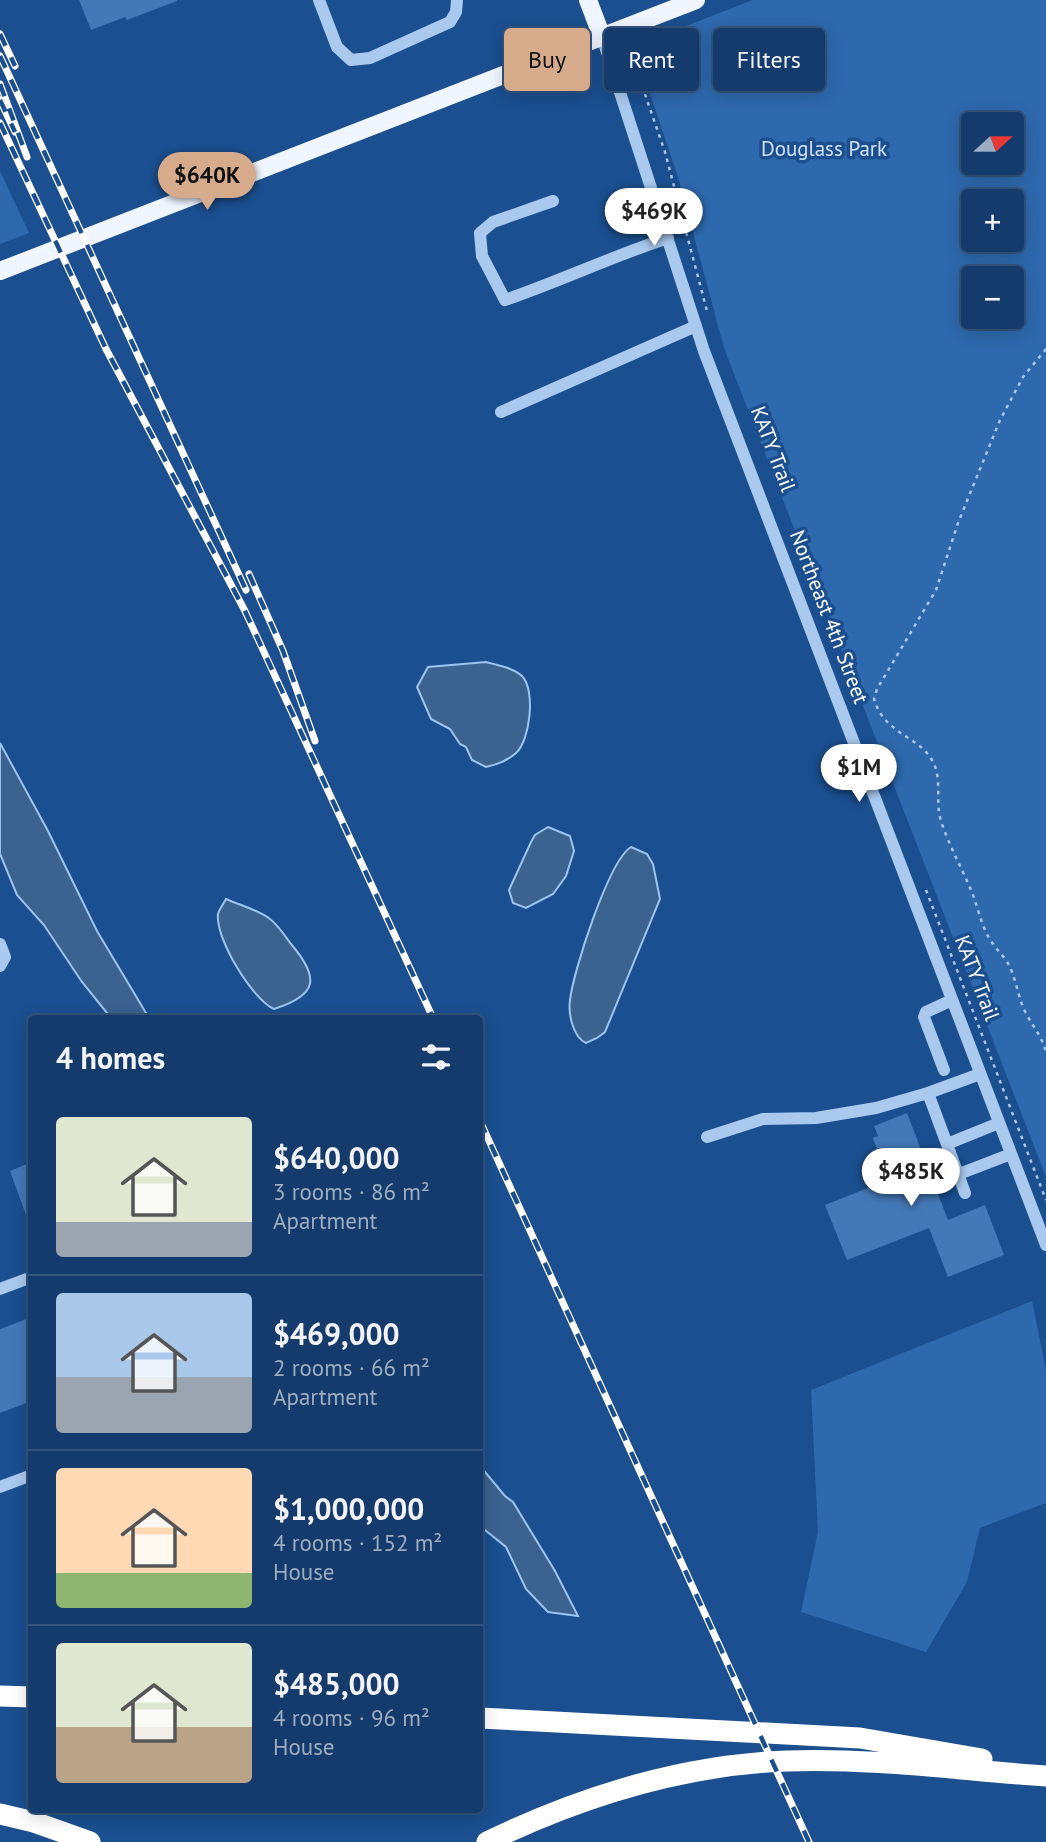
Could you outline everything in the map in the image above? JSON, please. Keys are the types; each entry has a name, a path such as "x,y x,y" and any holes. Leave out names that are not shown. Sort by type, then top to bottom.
{"highway":[{"path":"0,1696 28,1697"},
{"path":"483,1718 860,1738 1046,1773"},
{"path":"487,1842 536,1819 596,1796 643,1782 731,1765 786,1761 858,1762 1046,1773"},
{"path":"0,1814 34,1822 90,1842"}],"main road":[{"name":"Northeast 4th Street","path":"588,0 602,37"},
{"path":"0,271 696,0"}],"street":[{"path":"319,0 338,47 351,60 370,58 450,22 456,12 457,0"},
{"name":"Northeast 4th Street","path":"602,37 696,326 759,498 1046,1245"},
{"path":"553,201 493,222 480,233 482,256 505,300 668,238"},
{"path":"501,412 696,326"},
{"path":"0,944 5,957 0,966"},
{"path":"944,1070 924,1017 926,1012 952,1000"},
{"path":"707,1137 762,1119 816,1118 876,1108 928,1093 980,1073"},
{"path":"928,1093 965,1193"},
{"path":"947,1144 999,1123"},
{"path":"959,1174 1012,1154"},
{"path":"0,1289 28,1279"},
{"path":"0,1487 28,1476"}],"path":[{"path":"644,91 665,152 707,312"},
{"path":"1046,349 1023,377 1000,420 958,523 936,590 877,689 874,699 888,724 927,753 933,762 941,820 989,940 1015,978 1027,1016 1035,1025 1046,1052"},
{"name":"KATY Trail","path":"926,889 1046,1200"}],"green space":[{"name":"Douglass Park","path":"753,0 1046,0 1046,1177 724,348 678,177 649,91 699,91 699,28 681,28"},
{"path":"0,171 29,233 0,244"},
{"path":"1032,1301 1046,1370 1046,1503 980,1528 967,1582 926,1652 801,1612 818,1532 811,1390"}],"shaded area":[{"path":"486,662 510,669 522,676 529,692 530,703 528,727 521,747 509,758 486,767 472,760 466,747 460,744 450,729 431,719 417,687 428,667"},
{"path":"0,743 48,831 97,931 147,1015 109,1015 82,982 44,925 17,895 0,854"},
{"path":"548,827 570,836 574,851 566,876 553,894 526,908 513,903 509,890 535,835"},
{"path":"631,847 647,854 653,864 660,899 605,1032 586,1043 578,1036 571,1018 573,986 603,894 622,856"},
{"path":"226,899 255,910 279,927 307,967 310,976 310,984 299,998 274,1009 265,1003 246,981 222,938 218,914"},
{"path":"483,1470 513,1502 555,1571 578,1616 548,1612 526,1589 506,1547 483,1528"}],"building":[{"path":"79,0 177,0 177,1 91,30"},
{"path":"907,1113 948,1220 985,1205 1004,1255 948,1277 929,1228 847,1260 825,1205 893,1178 884,1153 879,1155 873,1138 878,1136 874,1126"},
{"path":"28,1164 28,1220 10,1171"},
{"path":"28,1318 28,1402 0,1413 0,1329"}],"railway":[{"path":"0,34 15,66"},
{"path":"0,56 246,590"},
{"path":"0,84 27,157"},
{"path":"0,100 15,132"},
{"path":"0,123 106,349 245,611 432,1015"},
{"path":"249,574 283,651 315,741"},
{"path":"483,1128 809,1842"}]}
